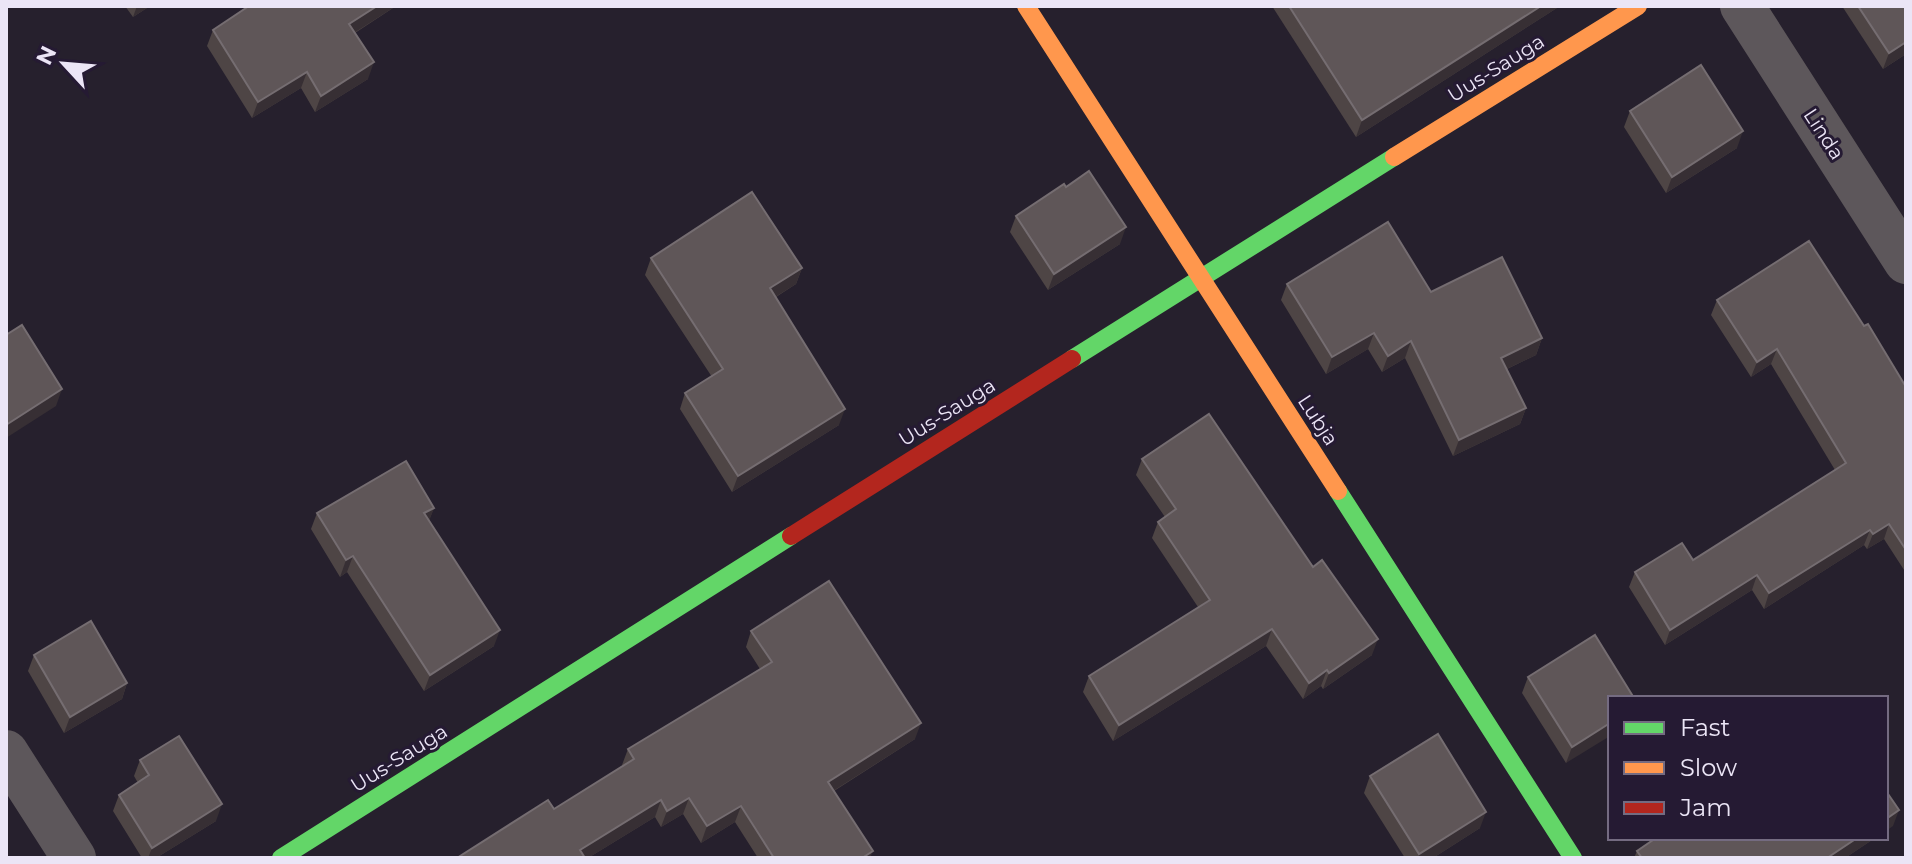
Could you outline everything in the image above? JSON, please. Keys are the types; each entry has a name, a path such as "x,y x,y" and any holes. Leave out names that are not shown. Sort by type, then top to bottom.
{"street":[{"name":"Lubja","path":"1026,6 1573,858"},
{"name":"Uus-Sauga","path":"281,858 1200,278 1638,6"},
{"name":"Linda","path":"1742,6 1906,262"},
{"path":"6,752 74,858"}],"building":[{"path":"249,6 377,6 349,24 374,62 321,96 307,72 258,102 213,30"},
{"path":"1289,6 1541,6 1362,120"},
{"path":"1858,6 1906,6 1906,42 1889,53"},
{"path":"1701,65 1743,131 1672,177 1630,111"},
{"path":"1089,171 1126,227 1054,274 1016,216"},
{"path":"752,192 802,268 770,288 845,409 738,476 685,393 723,369 651,258"},
{"path":"1388,222 1431,292 1502,257 1542,338 1501,358 1526,408 1459,440 1411,341 1388,356 1374,333 1332,357 1287,284"},
{"path":"1809,241 1864,326 1868,324 1906,387 1906,550 1889,524 1873,534 1870,530 1769,593 1757,575 1670,630 1635,572 1682,543 1693,560 1846,463 1777,349 1757,362 1717,300"},
{"path":"22,325 62,389 6,425 6,335"},
{"path":"1209,414 1313,567 1322,560 1378,639 1309,683 1272,629 1119,725 1089,676 1210,600 1158,522 1176,509 1142,459"},
{"path":"406,461 434,508 424,513 500,630 430,675 353,556 346,560 317,513"},
{"path":"829,581 921,723 828,782 873,851 862,858 774,858 741,806 707,826 689,798 667,811 661,800 580,850 585,858 457,858 548,800 554,809 634,759 628,749 772,662 751,631"},
{"path":"91,621 127,683 70,717 34,655"},
{"path":"1595,635 1633,696 1608,696 1608,724 1572,747 1528,677"},
{"path":"1438,734 1486,812 1419,854 1370,776"},
{"path":"179,736 222,804 152,848 119,795 149,775 140,760"},
{"path":"1888,794 1899,810 1888,818"},
{"path":"1653,840 1854,840 1827,858 1642,858 1637,851"}],"traffic: fast":[{"path":"1072,359 1394,157"},
{"path":"1338,491 1573,858"},
{"path":"281,858 791,536"}],"traffic: slow":[{"path":"1026,6 1338,491"},
{"path":"1394,157 1638,6"}],"traffic: jam":[{"path":"791,536 1072,359"}]}
